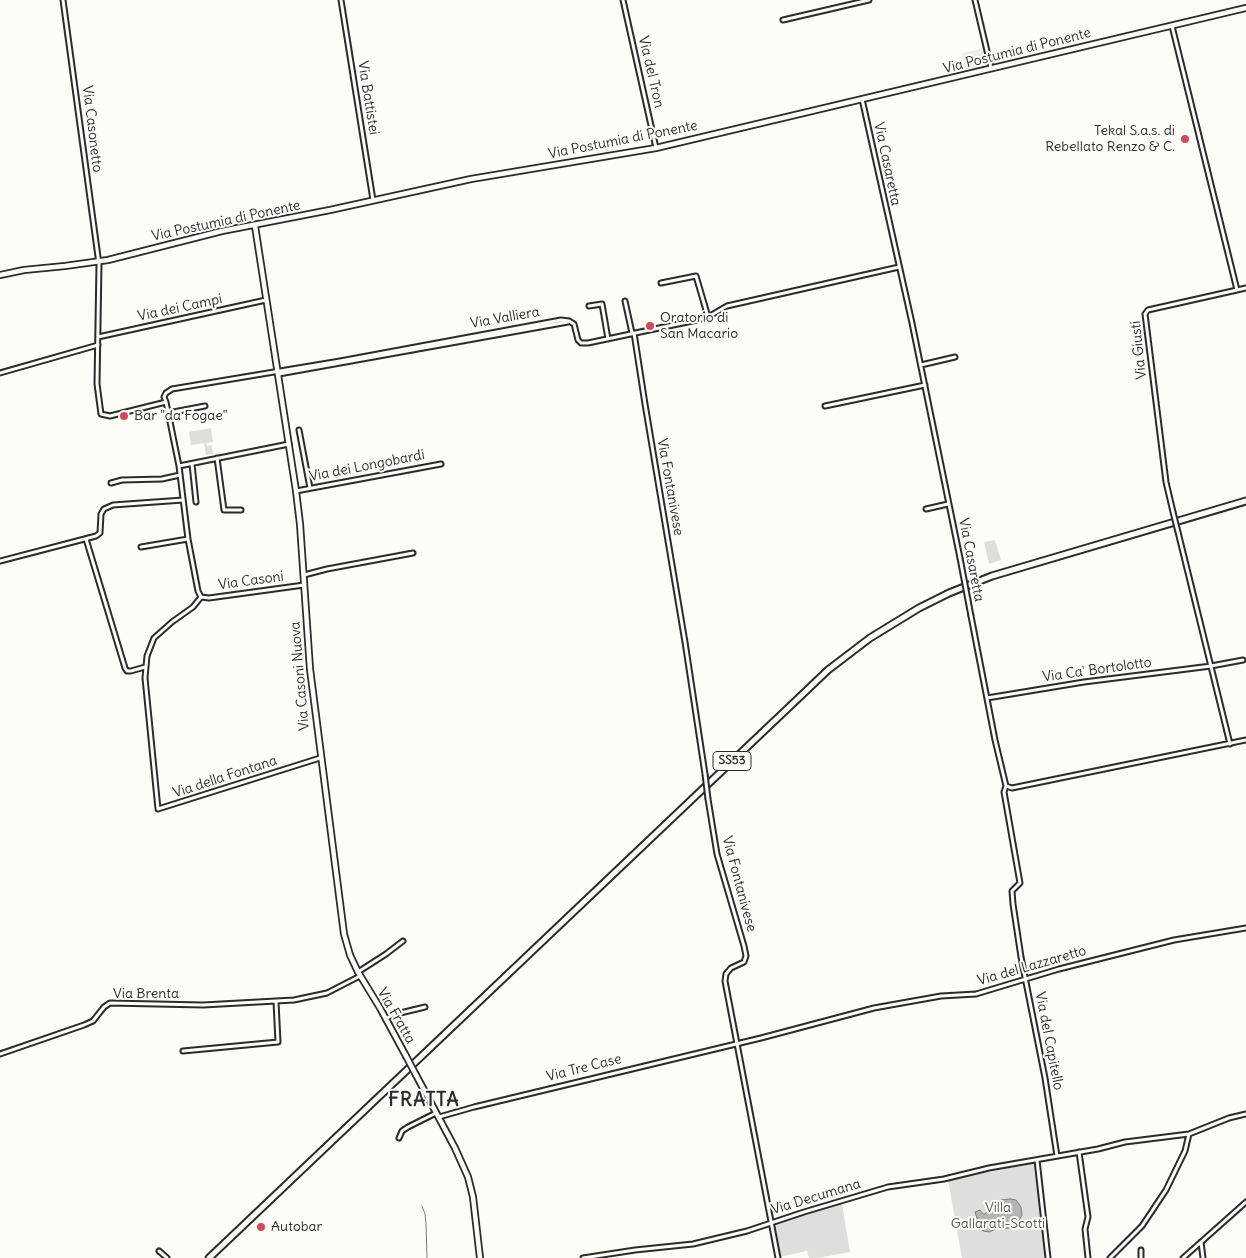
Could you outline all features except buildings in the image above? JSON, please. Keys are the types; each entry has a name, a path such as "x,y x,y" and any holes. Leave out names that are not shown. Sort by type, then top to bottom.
{"highway":[{"name":"SS53","path":"209,1258 828,670 870,638 919,608 984,579 1246,501"}],"main road":[{"name":"Via Postumia di Ponente","path":"0,275 24,270 99,261 222,231 255,226 471,179 656,148 1246,8"},
{"name":"Via Casoni Nuova","path":"255,226 296,491 304,575 306,638 322,774"},
{"name":"Via Fratta","path":"322,774 344,934 350,955 406,1056 468,1177 473,1197 480,1258"}],"street":[{"name":"Via Casonetto","path":"63,0 99,261 98,345"},
{"name":"Via Battistei","path":"341,0 373,200"},
{"name":"Via del Tron","path":"623,0 656,148"},
{"path":"783,20 870,0"},
{"path":"975,0 991,68"},
{"path":"1172,25 1237,290 1246,288"},
{"name":"Via Casaretta","path":"862,99 921,365 995,740 1006,786"},
{"path":"589,306 602,304 608,339 633,333 648,332 708,317 727,306 899,267"},
{"path":"661,283 696,276 708,317"},
{"name":"Via Giusti","path":"1230,744 1166,482 1145,314 1148,310 1237,290"},
{"name":"Via dei Campi","path":"98,337 266,300"},
{"name":"Via Fontanivese","path":"625,301 633,333 685,642 717,854 745,951 744,962 731,968 726,974 725,981 778,1258"},
{"name":"Via Valliera","path":"166,402 164,397 172,389 279,373 569,321 574,324 578,340 581,343 608,339"},
{"path":"0,373 98,345 97,384 101,414 110,416 166,402"},
{"path":"921,365 955,357"},
{"path":"826,406 925,385"},
{"name":"Via Casoni","path":"166,402 179,466 188,539 198,591 202,597 209,598 304,585"},
{"path":"168,413 206,406"},
{"path":"299,430 310,488"},
{"path":"179,466 289,444"},
{"path":"217,458 224,510 241,510"},
{"path":"192,464 196,502"},
{"name":"Via dei Longobardi","path":"296,491 441,464"},
{"path":"111,483 122,480 162,479 180,474"},
{"path":"0,561 86,539 100,533 101,514 104,509 113,505 183,500"},
{"path":"926,509 948,504"},
{"path":"86,539 125,668 131,672 145,668"},
{"path":"141,547 188,539"},
{"path":"304,575 413,553"},
{"name":"Via della Fontana","path":"202,597 194,607 172,622 149,645 145,668 158,809 320,758"},
{"name":"Via Ca' Bortolotto","path":"987,698 1084,682 1211,666 1243,660"},
{"path":"1006,786 1012,788 1246,740"},
{"name":"Via del Capitello","path":"1006,786 1004,792 1006,806 1020,883 1012,891 1013,904 1025,979 1045,1078 1057,1156"},
{"name":"Via del Lazzaretto","path":"736,1043 874,1008 941,996 976,994 1025,979 1174,940 1246,928"},
{"name":"Via Brenta","path":"0,1054 84,1026 93,1021 104,1007 110,1003 203,1005 276,1002 327,993 359,974 402,941"},
{"path":"183,1051 278,1042 276,1002"},
{"path":"386,1019 402,1012 425,1008"},
{"name":"Via Tre Case","path":"399,1138 408,1127 437,1115 736,1043"},
{"name":"Via Decumana","path":"582,1258 693,1244 748,1231 771,1222 888,1187 944,1179 989,1168 1125,1142 1189,1134 1228,1118 1246,1114"},
{"path":"1110,1258 1142,1226 1166,1190 1185,1151 1189,1134"},
{"path":"1079,1152 1088,1217 1085,1228 1088,1258"},
{"path":"1036,1160 1048,1258"},
{"path":"1183,1258 1246,1202"},
{"path":"1201,1242 1203,1258"},
{"path":"1141,1250 1141,1258"},
{"path":"159,1251 167,1258"}],"shaded area":[{"path":"985,48 988,64 986,68 966,73 962,53"},
{"path":"1001,1200 1016,1200 1021,1207 1022,1215 1017,1224 1010,1228 996,1229 989,1232 983,1231 975,1212 980,1210 985,1214"}],"green space":[{"path":"211,428 213,442 206,443 207,446 212,445 213,454 206,455 204,443 191,445 189,432"},
{"path":"995,540 1001,560 989,564 984,542"},
{"name":"Villa Gallarati-Scotti","path":"1034,1163 1046,1258 962,1258 948,1180"},
{"path":"840,1202 842,1204 850,1252 809,1258 807,1251 779,1257 774,1229 775,1224"}],"waterway":[{"path":"422,1206 426,1223 427,1258"}],"place":[{"name":"Tekal S.a.s. di Rebellato Renzo & C.","path":"1185,139"},
{"name":"Oratorio di San Macario","path":"650,326"},
{"name":"Bar \"da Fogae\"","path":"124,416"},
{"name":"Autobar","path":"261,1227"}],"district":[{"name":"FRATTA","path":"424,1101"}]}
